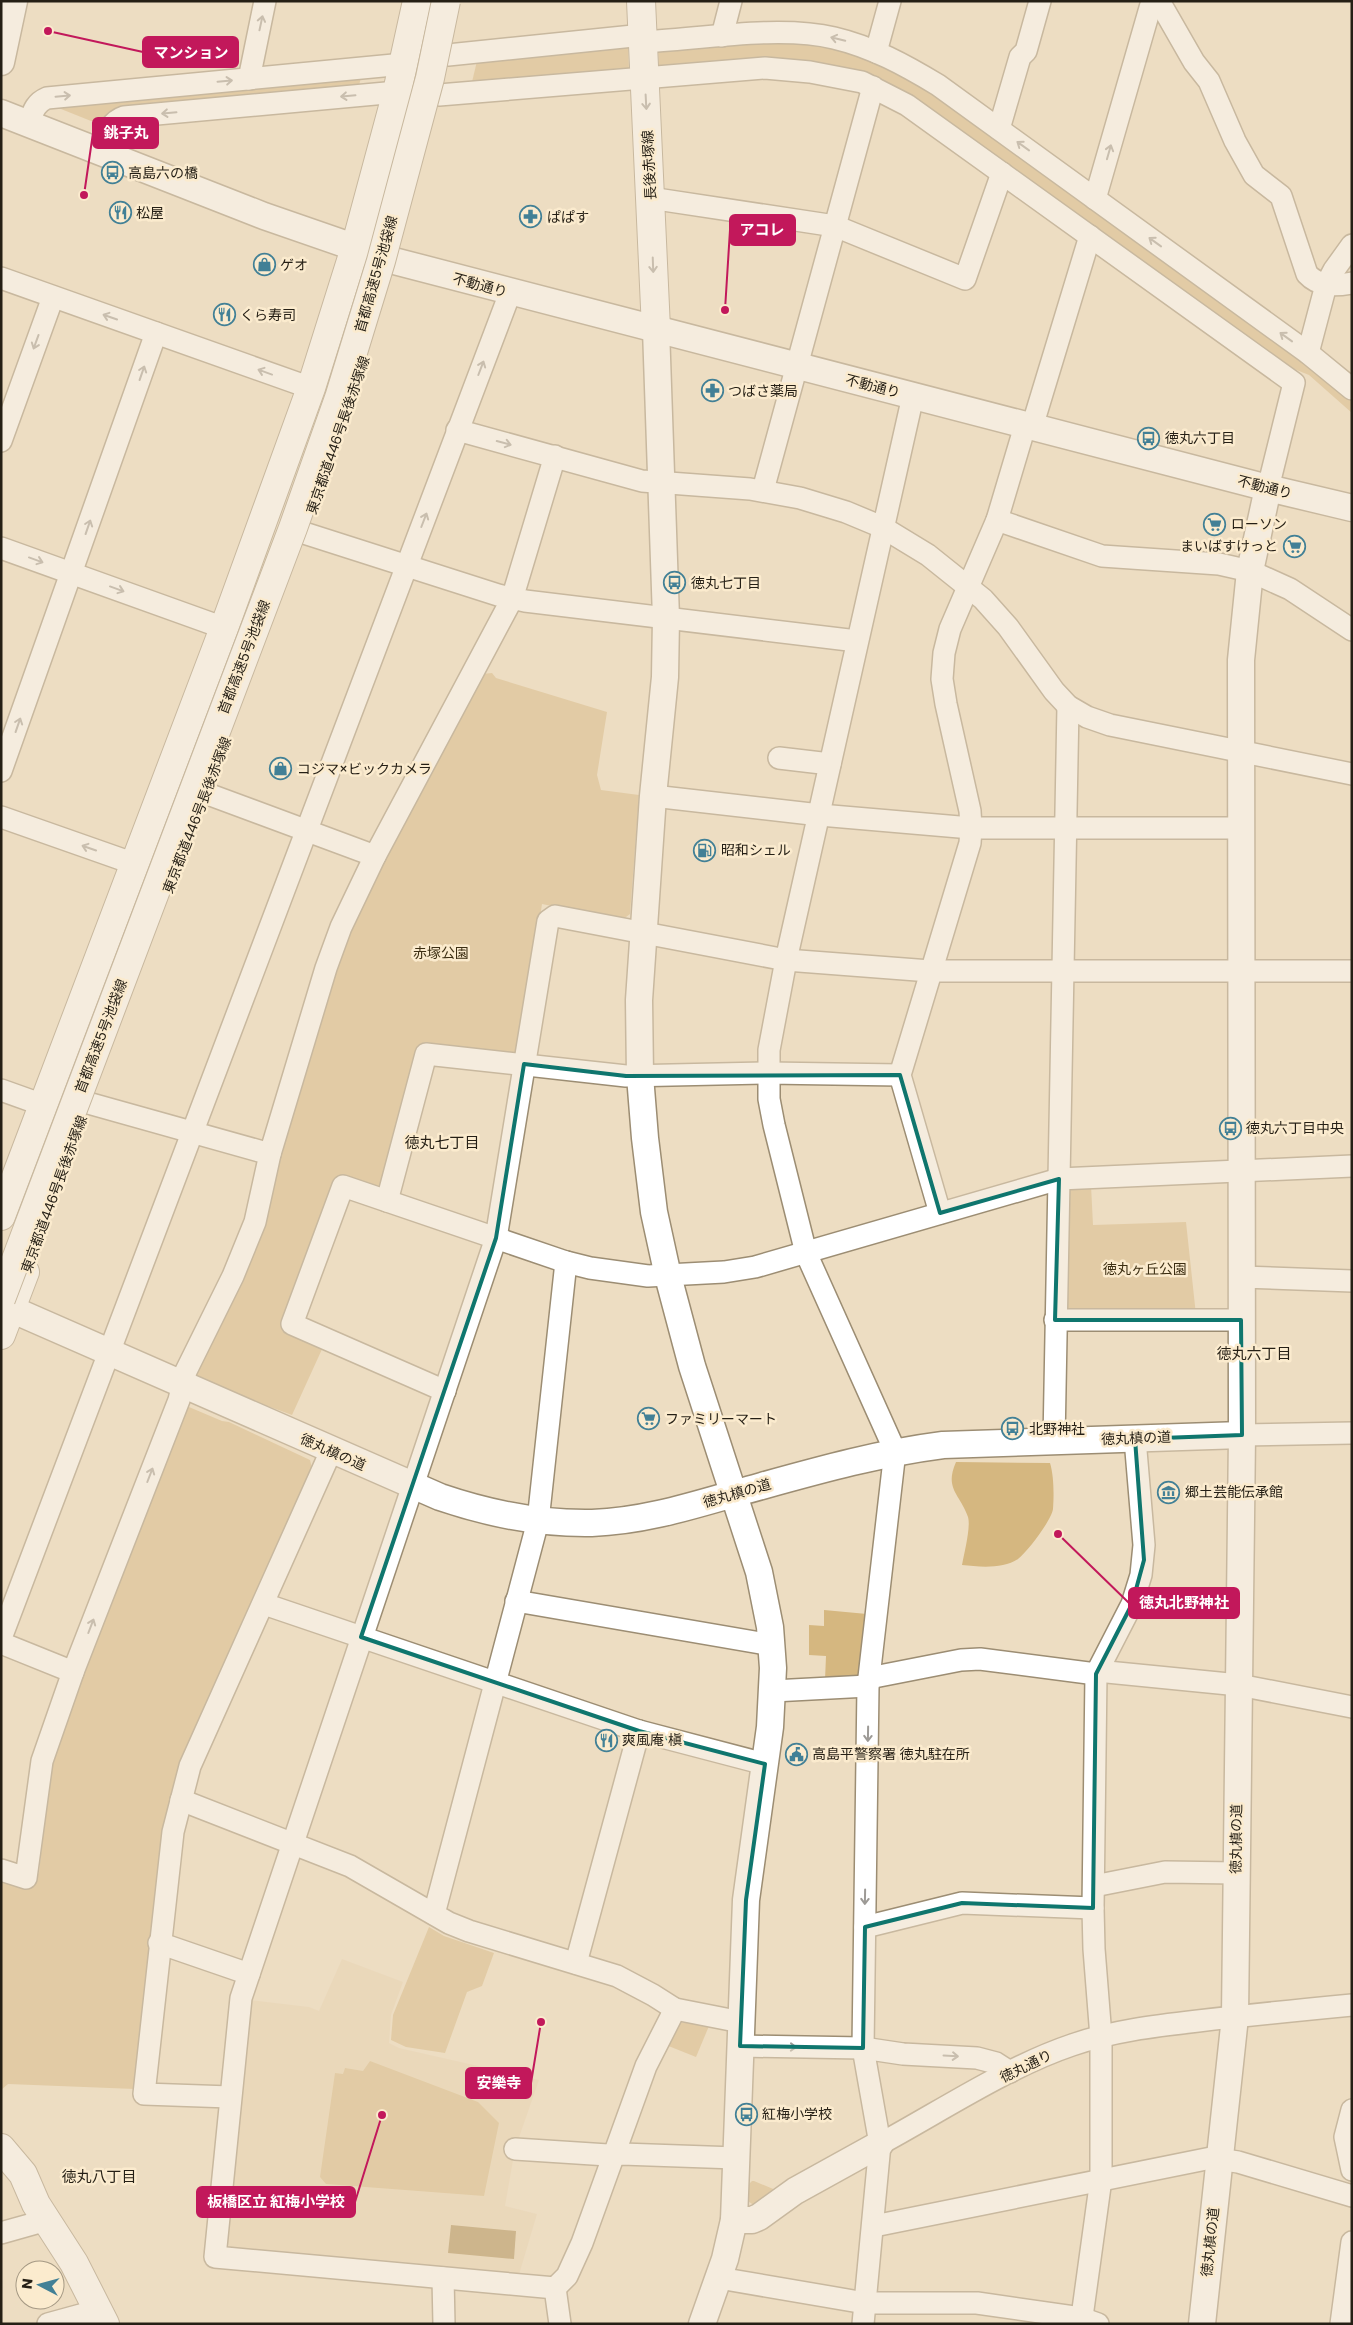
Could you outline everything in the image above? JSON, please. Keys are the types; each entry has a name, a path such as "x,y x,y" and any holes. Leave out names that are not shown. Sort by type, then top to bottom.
{"main road":[{"path":"1,1216 224,628 311,388 355,248 397,92 417,1"},
{"name":"首都高速5号池袋線","path":"1,1262 280,524 327,391 371,246 416,79 433,1"},
{"name":"首都高速5号池袋線","path":"6,1304 293,528 339,398 381,261 430,78 446,1"},
{"name":"東京都道446号長後赤塚線","path":"1,1335 6,1304 88,1102 304,532 351,401 394,261 439,95 459,1"},
{"name":"長後赤塚線","path":"641,1 656,329"},
{"path":"1,2148 23,2174 42,2212 74,2263 102,2317"},
{"path":"1,2174 42,2212"}],"street":[{"path":"1,62 14,1"},
{"path":"249,79 265,1"},
{"path":"722,36 731,1"},
{"path":"876,52 890,1"},
{"path":"999,130 1020,57 1026,51 1040,1"},
{"path":"1095,199 1152,1"},
{"path":"1159,1 1194,62 1209,81 1235,141 1254,175 1281,196 1307,274 1312,280 1326,285 1352,283"},
{"path":"448,55 643,39 805,34 832,37 876,52 908,66 938,85 1308,353 1352,389"},
{"path":"29,123 35,107 40,101 47,98 404,64"},
{"path":"439,95 645,76 765,68 810,72 862,82 907,105 1090,236 1301,382 1268,488 1250,571 1241,660 1242,1435 1352,1433"},
{"path":"763,490 873,87"},
{"path":"100,151 111,126 116,120 124,117 397,92"},
{"name":"不動通り","path":"1,113 264,216 394,261 510,293 1352,508"},
{"path":"650,198 835,226 966,279 1002,173"},
{"path":"940,1213 900,1075 970,843 972,828 970,811 946,704 942,672 946,641 997,520 1090,236"},
{"path":"1308,353 1326,285 1352,245"},
{"path":"1,278 311,388"},
{"path":"1,1638 510,293"},
{"path":"1,441 53,296"},
{"path":"656,329 666,618 665,677 653,796 643,932 639,1000 640,1076 652,1194 668,1276 692,1366 759,1572 772,1645 773,1691 746,1900 734,2220 719,2278 702,2324"},
{"path":"1,771 156,333"},
{"path":"864,2314 874,2226 880,2144 863,2048 869,1682 895,1451 806,1253 774,1125 769,1099 768,1073 772,1026 786,960 913,396"},
{"path":"457,430 642,481 662,484 763,490 823,505 882,527 928,555 970,587 1008,627 1054,691 1068,706 1093,719 1110,725 1352,774"},
{"path":"1,1870 26,1878 42,1761 73,1672 179,1400 186,1372 248,1241 260,1203 270,1154 326,968 341,927 375,856 512,599 555,456"},
{"path":"997,520 1102,556 1219,564 1250,571 1290,589 1352,630"},
{"path":"304,532 512,599 857,641"},
{"path":"1,548 224,628"},
{"path":"1054,1441 1064,828 1068,706"},
{"path":"779,758 830,764"},
{"path":"205,793 375,856"},
{"path":"653,796 820,815 972,828 1241,828"},
{"path":"1,817 135,864"},
{"path":"555,2288 215,2257 241,1998 496,1238 548,921 555,916 786,960 930,971 1352,971"},
{"path":"387,1201 426,1054 640,1076 768,1073 900,1075"},
{"path":"1,1090 43,1105"},
{"path":"88,1102 270,1154"},
{"path":"445,1391 292,1324 343,1186 566,1262 616,1273 668,1276 740,1270 806,1253 1059,1179 1352,1166"},
{"path":"434,1914 538,1521 566,1262"},
{"path":"1241,1276 1352,1281"},
{"name":"徳丸槙の道","path":"6,1304 110,1353 413,1486 487,1512 538,1521 594,1522 638,1518 670,1512 895,1451 943,1445 1242,1435 1235,2016 1202,2324"},
{"path":"1055,1320 1241,1320"},
{"path":"719,2278 864,2314 977,2303 1087,2322 1101,2180 1101,2036 1094,1949 1093,1908 1097,1673 1132,1604 1141,1575 1144,1545 1135,1438"},
{"path":"230,2097 144,2094 159,1943 173,1832 190,1766 331,1451"},
{"path":"516,1602 772,1645"},
{"path":"264,1604 639,1732 765,1764"},
{"path":"1,1643 73,1672"},
{"path":"773,1691 869,1682 961,1660 980,1659 1097,1673 1238,1684 1352,1706"},
{"path":"576,1963 639,1732"},
{"path":"180,1800 350,1866 434,1914 469,1931 617,1976 675,2009 741,2034 903,2054 977,2058 996,2063 1010,2072"},
{"path":"1094,1886 1165,1872 1236,1873"},
{"path":"865,1928 962,1903 1093,1908"},
{"path":"159,1943 249,1974"},
{"name":"徳丸通り","path":"734,2220 752,2220 759,2217 795,2191 1044,2055 1101,2036 1162,2025 1352,2005"},
{"path":"555,2288 567,2276 582,2243 646,2066 675,2009"},
{"path":"1352,2110 1345,2137 1352,2170"},
{"path":"515,2149 614,2155 736,2158"},
{"path":"874,2226 1211,2158 1238,2162 1352,2196"},
{"path":"1,2233 42,2212"},
{"path":"1341,2324 1352,2242"},
{"path":"443,2278 444,2324"},
{"path":"555,2288 560,2324"},
{"path":"48,2324 102,2317"}],"highlighted area":[{"path":"524,1064 626,1076 900,1075 940,1213 1059,1179 1055,1320 1241,1320 1242,1435 1135,1439 1144,1560 1132,1604 1096,1674 1093,1908 962,1903 865,1927 863,2048 740,2046 746,1900 765,1764 639,1731 361,1637 496,1238"}],"shaded area":[{"path":"342,1959 403,1982 391,2015 389,2043 399,2048 539,2080 515,2149 505,2206 537,2214 518,2278 233,2250 223,2239 249,2000 309,2007 319,2011"},
{"path":"451,2225 516,2231 514,2259 448,2253"}],"green space":[{"path":"811,40 905,71 1352,393 1352,413 1309,375 1289,367 864,78 659,70 658,47"},
{"path":"614,42 628,47 629,70 471,86 478,57"},
{"path":"362,73 358,90 110,113 102,121 91,121 56,107"},
{"name":"赤塚公園","path":"492,673 496,678 607,712 597,775 601,790 639,795 630,914 622,920 542,904 520,1048 510,1056 421,1048 384,1183 374,1188 353,1186 283,1326 284,1331 323,1347 292,1415 194,1384 195,1364 232,1285 356,909 482,674"},
{"name":"徳丸ヶ丘公園","path":"1073,1185 1091,1185 1093,1225 1186,1222 1196,1315 1072,1315 1064,1307 1065,1193"},
{"path":"189,1407 222,1421 229,1422 310,1460 313,1472 187,1755 135,2089 8,2084 1,2090 1,1878 21,1885 39,1873 50,1765 179,1411"},
{"path":"956,1462 1050,1463 1054,1492 1053,1509 1038,1536 1018,1559 998,1566 962,1565 969,1521 965,1509 952,1485"},
{"path":"824,1610 867,1614 861,1672 854,1679 825,1680 826,1656 809,1655 809,1625 824,1626"},
{"path":"429,1927 444,1936 494,1953 482,1986 467,1992 445,2053 406,2047 391,2040 393,2015"},
{"path":"679,2022 709,2026 696,2057 666,2045"},
{"path":"370,2061 478,2102 499,2123 484,2196 326,2184 320,2177 335,2073 343,2074 345,2068 363,2071"},
{"path":"752,2181 778,2191 756,2207 748,2201 748,2185"}],"place":[{"name":"マンション","path":"48,31"},
{"name":"高島六の橋","path":"112,173"},
{"name":"銚子丸","path":"84,195"},
{"name":"松屋","path":"120,213"},
{"name":"ぱぱす","path":"531,217"},
{"name":"ゲオ","path":"264,265"},
{"name":"アコレ","path":"725,310"},
{"name":"くら寿司","path":"224,315"},
{"name":"つばさ薬局","path":"712,391"},
{"name":"徳丸六丁目","path":"1149,438"},
{"name":"ローソン","path":"1215,524"},
{"name":"まいばすけっと","path":"1294,546"},
{"name":"徳丸七丁目","path":"675,583"},
{"name":"コジマ×ビックカメラ","path":"281,769"},
{"name":"昭和シェル","path":"705,850"},
{"name":"徳丸六丁目中央","path":"1230,1128"},
{"name":"ファミリーマート","path":"649,1419"},
{"name":"北野神社","path":"1013,1429"},
{"name":"郷土芸能伝承館","path":"1169,1492"},
{"name":"徳丸北野神社","path":"1058,1534"},
{"name":"爽風庵 槇","path":"606,1740"},
{"name":"高島平警察署 徳丸駐在所","path":"796,1754"},
{"name":"安樂寺","path":"541,2022"},
{"name":"紅梅小学校","path":"746,2114"},
{"name":"板橋区立 紅梅小学校","path":"382,2115"}],"district":[{"name":"徳丸七丁目","path":"442,1142"},
{"name":"徳丸六丁目","path":"1254,1353"},
{"name":"徳丸八丁目","path":"99,2176"}]}
